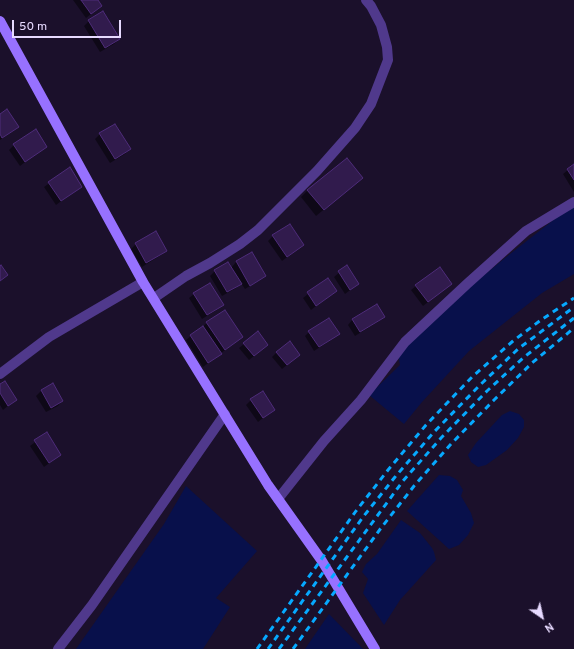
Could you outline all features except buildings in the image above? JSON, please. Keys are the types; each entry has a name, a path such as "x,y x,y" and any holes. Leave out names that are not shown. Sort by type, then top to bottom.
{"street":[{"path":"154,298 186,276 240,244 258,230 317,171 355,128 371,104 388,60 387,47 381,25 371,6 366,0"},
{"path":"0,21 143,282 278,499 322,561 376,649"},
{"path":"278,499 320,446 361,400 405,342 526,231 574,202"},
{"path":"0,374 49,337 143,282"},
{"path":"58,649 92,604 225,414"}],"shaded area":[{"path":"574,205 574,274 542,293 469,351 404,424 369,395 400,365 397,352 434,316 505,258"},
{"path":"510,411 519,414 524,420 524,427 518,438 507,450 486,465 478,467 471,462 468,455 476,443 502,415"},
{"path":"439,475 450,476 457,480 463,490 461,496 471,513 474,523 468,535 459,545 449,549 407,511"},
{"path":"186,486 257,551 216,598 230,607 203,649 76,649 164,524"},
{"path":"401,520 420,533 432,548 436,560 400,600 384,625 363,593 368,579 362,572 366,564 377,554"},
{"path":"329,614 363,649 305,649"}],"railway":[{"path":"257,649 356,511 426,425 472,377 513,341 574,298"},
{"path":"268,649 363,517 434,432 518,349 574,307"},
{"path":"279,649 403,481 441,438 487,391 523,358 574,318"},
{"path":"293,649 381,528 414,486 451,444 494,400 532,363 574,328"}]}
